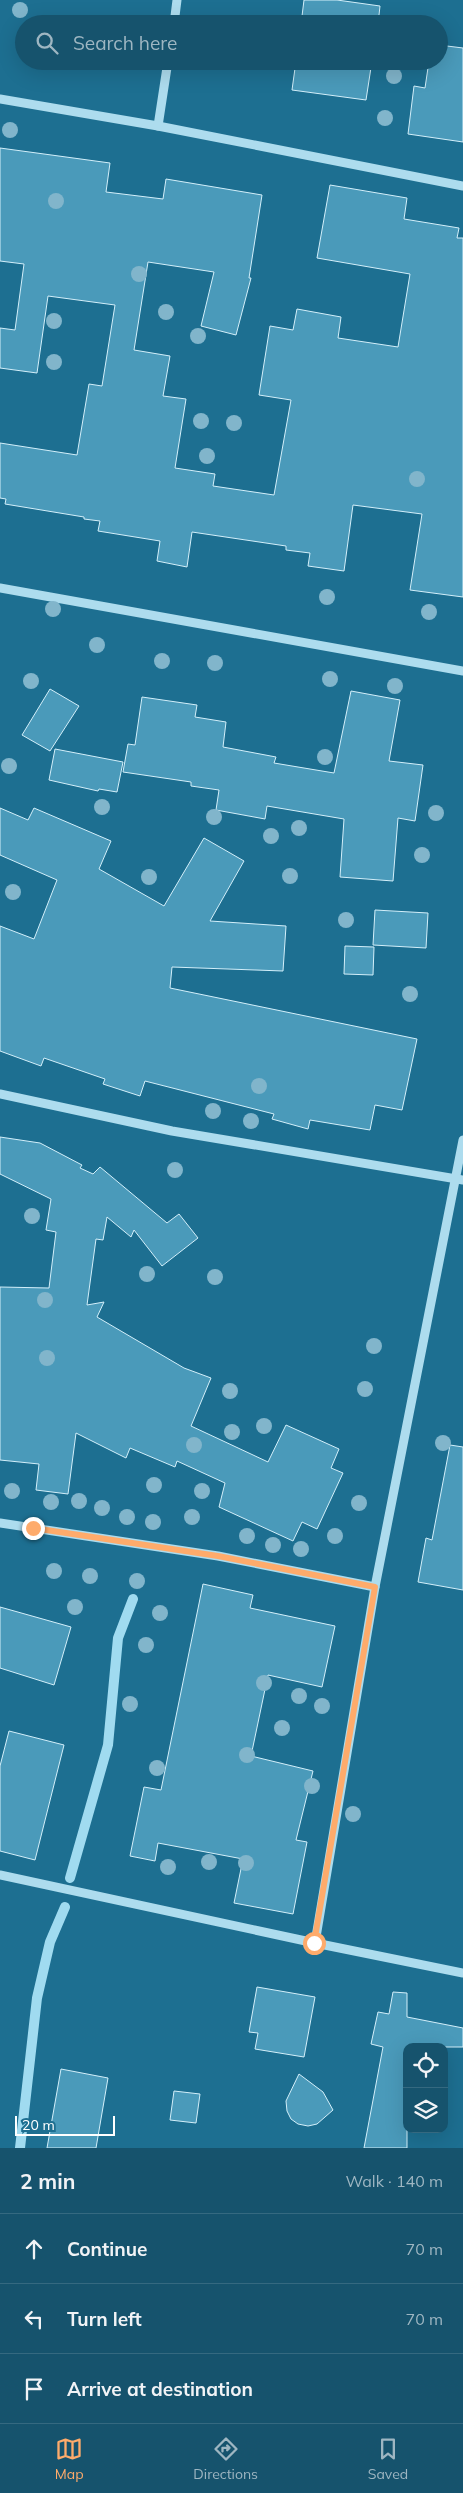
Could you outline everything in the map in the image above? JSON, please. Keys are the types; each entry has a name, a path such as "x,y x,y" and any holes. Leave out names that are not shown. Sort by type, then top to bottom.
{"street":[{"path":"175,15 177,0"},
{"path":"158,126 167,70"},
{"path":"0,99 158,126 463,186"},
{"path":"0,588 463,671"},
{"path":"0,1094 172,1131 460,1179"},
{"path":"314,1943 375,1587 460,1179 463,1140"},
{"path":"0,1522 218,1556 375,1587"},
{"path":"0,1875 314,1943 463,1973"}],"building":[{"path":"304,0 337,0 380,6 379,15 302,15"},
{"path":"448,46 463,48 463,142 408,134 414,86 425,88 428,70 448,70"},
{"path":"295,70 371,70 366,100 292,90"},
{"path":"0,148 110,163 106,192 163,199 166,179 262,195 249,278 251,278 236,335 201,326 214,272 148,262 134,350 170,356 163,396 186,399 175,468 215,474 213,486 274,495 291,400 259,395 270,326 293,330 297,309 341,317 338,338 398,347 410,274 317,258 330,185 407,198 404,219 459,228 457,238 463,238 463,597 410,590 422,514 353,505 344,571 308,566 310,553 286,550 286,546 192,532 187,567 157,561 160,541 98,531 100,521 84,519 84,517 5,504 6,499 0,498 0,443 77,455 89,384 102,386 115,305 48,296 37,373 0,368 0,328 15,330 24,264 0,261"},
{"path":"50,689 79,706 50,751 22,735"},
{"path":"351,691 400,700 389,761 423,765 415,821 398,818 393,881 340,877 344,819 267,806 265,819 216,810 219,790 191,786 191,782 123,772 128,744 135,745 142,697 197,705 195,717 226,722 223,747 276,757 274,763 334,773"},
{"path":"55,749 123,762 117,792 99,789 98,791 49,780"},
{"path":"0,808 28,820 34,808 111,841 99,869 164,906 204,838 244,861 210,921 286,926 283,971 172,967 170,988 417,1039 402,1110 375,1105 370,1130 310,1120 308,1129 272,1119 274,1114 145,1081 140,1096 103,1084 105,1079 44,1058 41,1066 0,1051 0,926 34,939 57,880 0,855"},
{"path":"375,910 428,913 426,948 373,945"},
{"path":"345,946 374,947 373,975 344,974"},
{"path":"0,1137 40,1143 82,1165 80,1168 93,1174 100,1167 167,1223 179,1214 198,1238 162,1266 134,1230 131,1237 107,1217 103,1240 96,1239 87,1305 104,1302 97,1317 184,1368 211,1378 191,1426 268,1462 286,1425 339,1449 331,1468 343,1473 317,1529 302,1522 293,1541 219,1507 225,1483 177,1461 175,1467 130,1448 126,1458 76,1433 68,1494 36,1490 39,1464 0,1460 0,1287 49,1288 56,1232 46,1230 51,1199 0,1174"},
{"path":"450,1445 463,1447 463,1590 418,1582 426,1538 432,1540"},
{"path":"203,1584 253,1595 250,1608 335,1626 322,1687 268,1675 251,1756 313,1771 296,1840 307,1842 293,1914 234,1903 243,1859 158,1843 155,1861 130,1856 144,1787 161,1790"},
{"path":"0,1607 71,1627 54,1685 0,1668"},
{"path":"9,1731 64,1745 35,1860 0,1851 0,1766"},
{"path":"257,1987 315,1997 304,2057 255,2049 258,2033 249,2032"},
{"path":"393,1992 407,1993 407,2017 463,2028 463,2047 448,2047 448,2043 403,2043 403,2133 407,2133 407,2148 364,2148 383,2047 371,2044 378,2012 389,2014"},
{"path":"61,2069 108,2078 96,2148 47,2148"},
{"path":"299,2074 323,2092 333,2110 317,2124 308,2126 298,2124 291,2119 287,2111 286,2101"},
{"path":"174,2091 200,2094 196,2123 170,2120"}],"waterway":[{"path":"70,1878 108,1745 118,1638 133,1599"},
{"path":"20,2148 37,1998 50,1942 65,1907"}],"route":[{"path":"33,1528 218,1556 375,1587 314,1943"}]}
